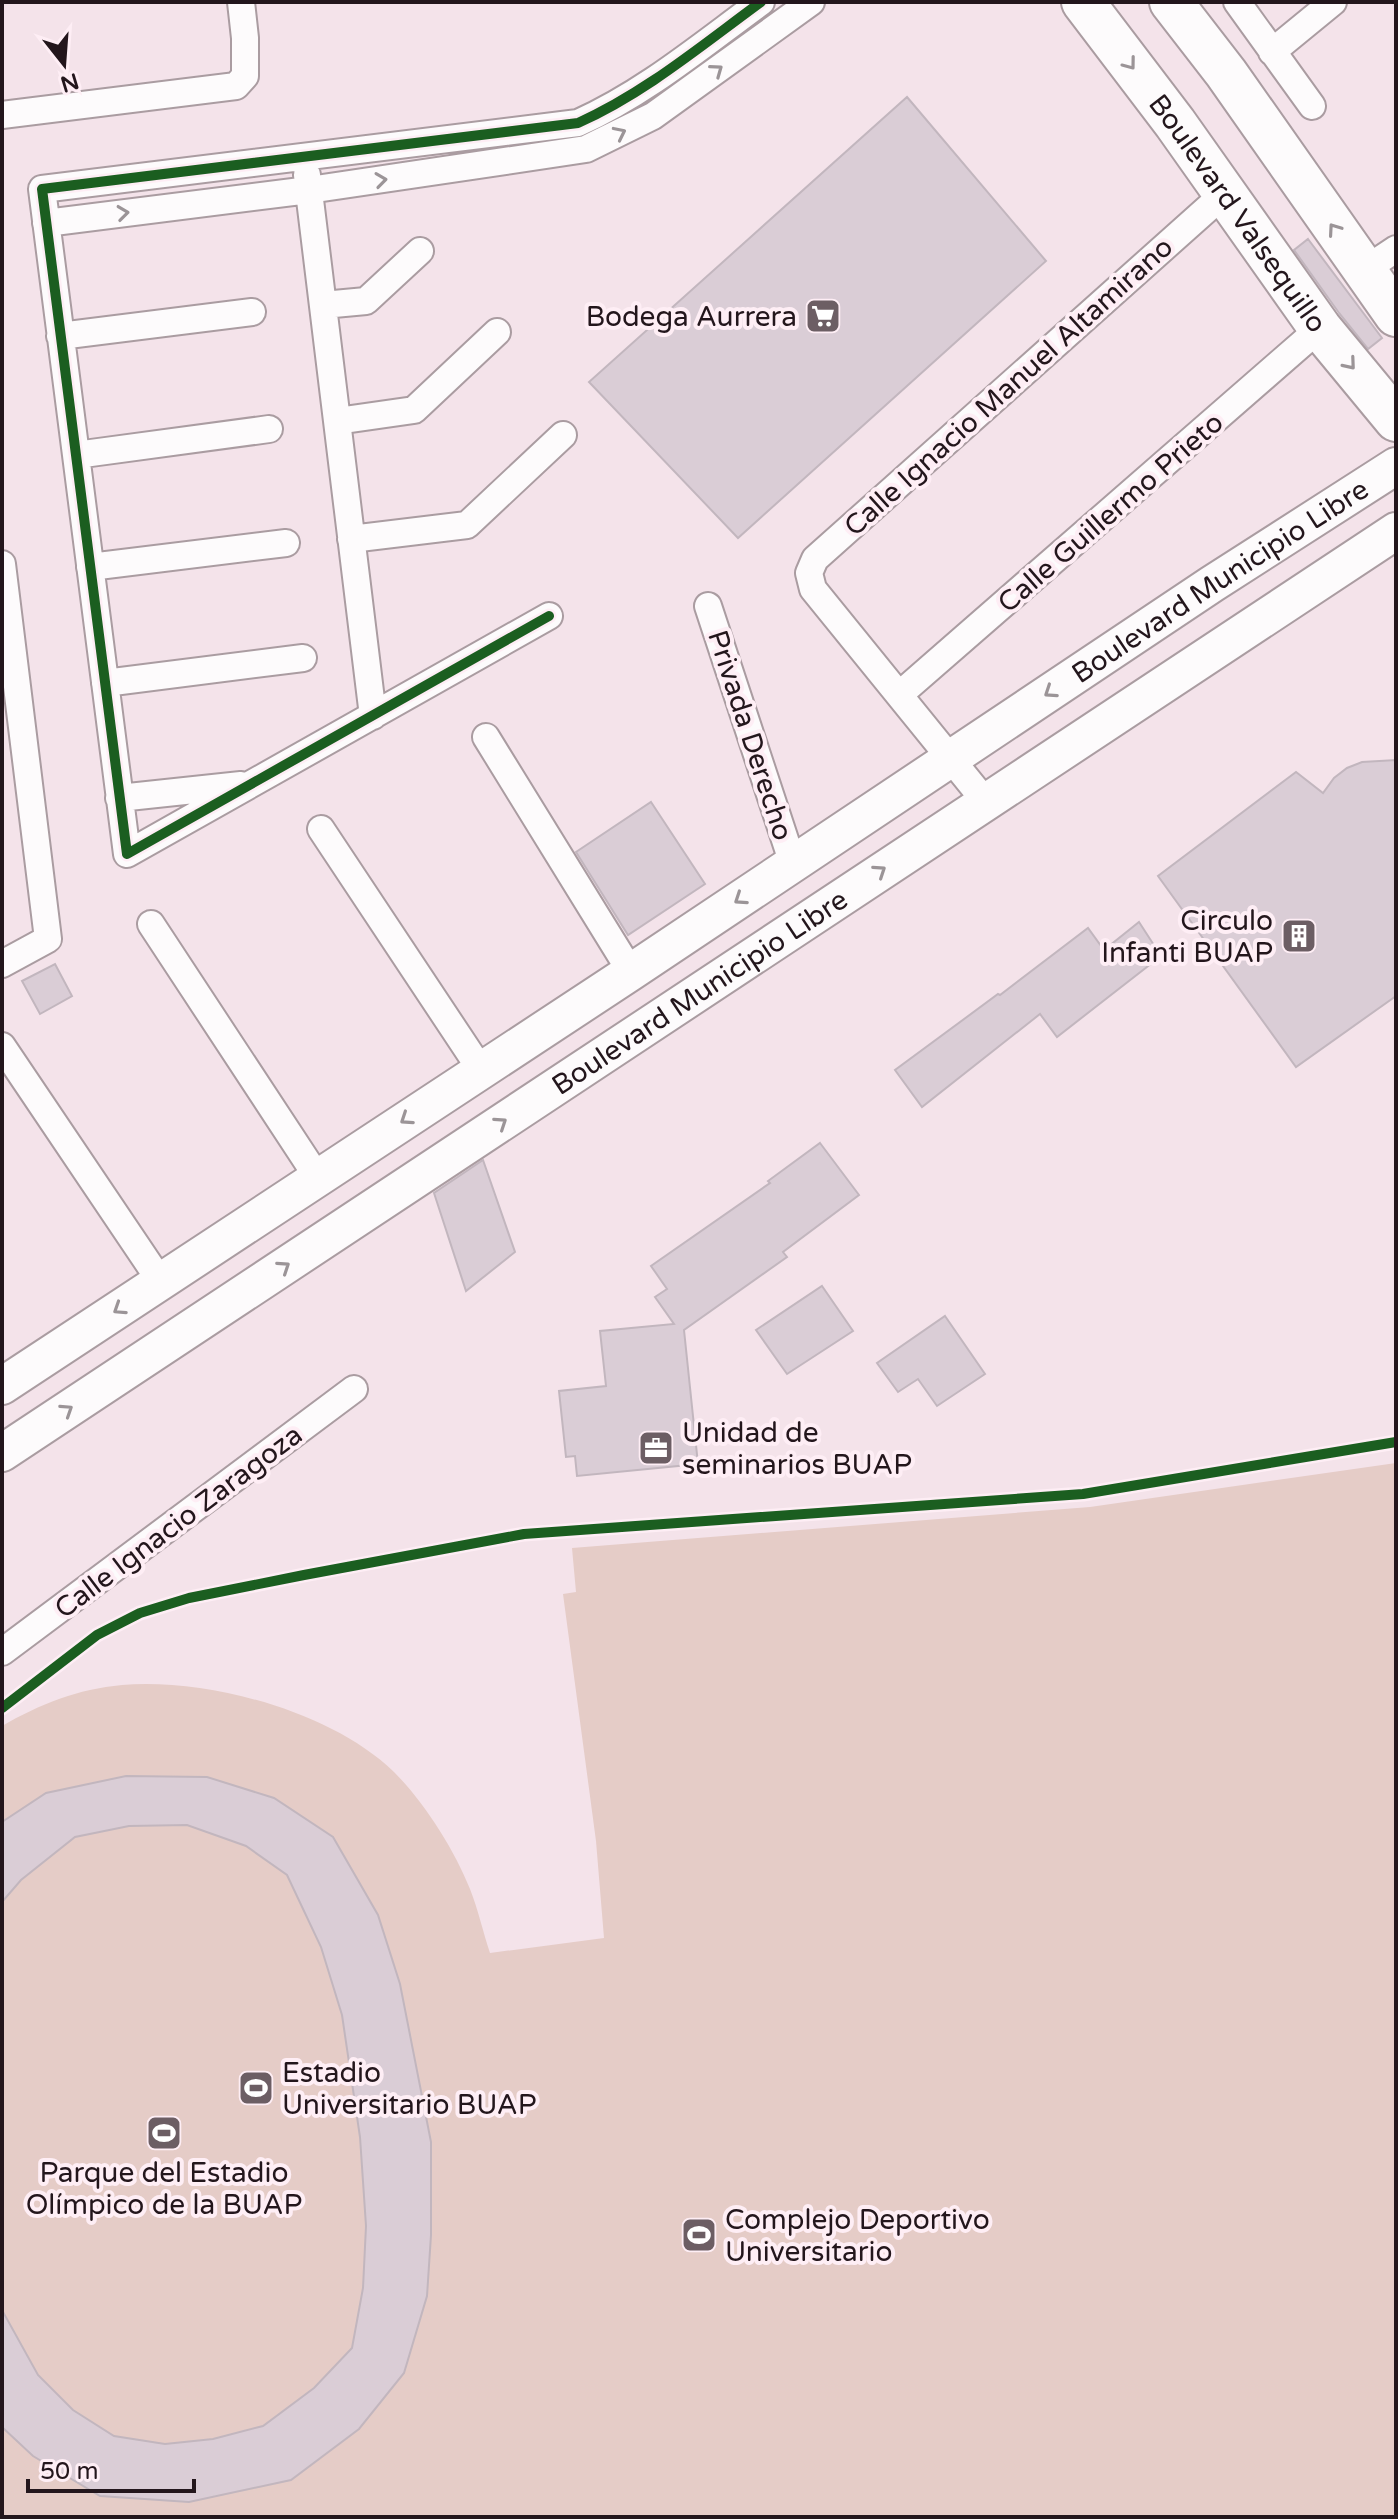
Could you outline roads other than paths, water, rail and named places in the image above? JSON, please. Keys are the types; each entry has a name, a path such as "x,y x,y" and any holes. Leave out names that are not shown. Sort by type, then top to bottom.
{"main road":[{"name":"Boulevard Valsequillo","path":"1083,2 1175,123 1320,328 1396,420"},
{"path":"1171,2 1380,260 1396,315"},
{"name":"Boulevard Municipio Libre","path":"2,1386 631,972 1212,584 1396,466"},
{"name":"Boulevard Municipio Libre","path":"2,1453 1396,531"}],"street":[{"path":"2,115 236,86 245,76 241,2"},
{"path":"549,616 127,854 42,189 578,123 636,93 761,2"},
{"path":"1237,2 1312,106"},
{"path":"1272,52 1328,3"},
{"path":"46,223 309,190 586,149 653,116 796,6"},
{"path":"578,123 586,149"},
{"path":"305,158 373,716"},
{"name":"Calle Ignacio Manuel Altamirano","path":"899,695 813,589 809,573 815,559 1225,193"},
{"path":"323,305 366,301 420,251"},
{"path":"60,336 252,312"},
{"name":"Calle Guillermo Prieto","path":"899,695 1320,328"},
{"path":"337,421 414,410 497,332"},
{"path":"76,455 269,429"},
{"path":"351,539 467,525 563,435"},
{"path":"90,567 286,543"},
{"path":"2,564 48,939 2,964"},
{"name":"Privada Derecho","path":"708,606 793,864"},
{"path":"105,683 303,658"},
{"path":"899,695 985,801"},
{"path":"486,737 631,972"},
{"path":"119,798 253,783"},
{"path":"321,829 481,1070"},
{"path":"151,924 318,1178"},
{"path":"2,1046 161,1282"},
{"name":"Calle Ignacio Zaragoza","path":"2,1652 354,1389"}],"place":[{"name":"Bodega Aurrera","path":"823,316"},
{"name":"Circulo Infanti BUAP","path":"1299,936"},
{"name":"Unidad de seminarios BUAP","path":"656,1448"},
{"name":"Estadio Universitario BUAP","path":"256,2088"},
{"name":"Parque del Estadio Olímpico de la BUAP","path":"164,2133"},
{"name":"Complejo Deportivo Universitario","path":"699,2235"}]}
